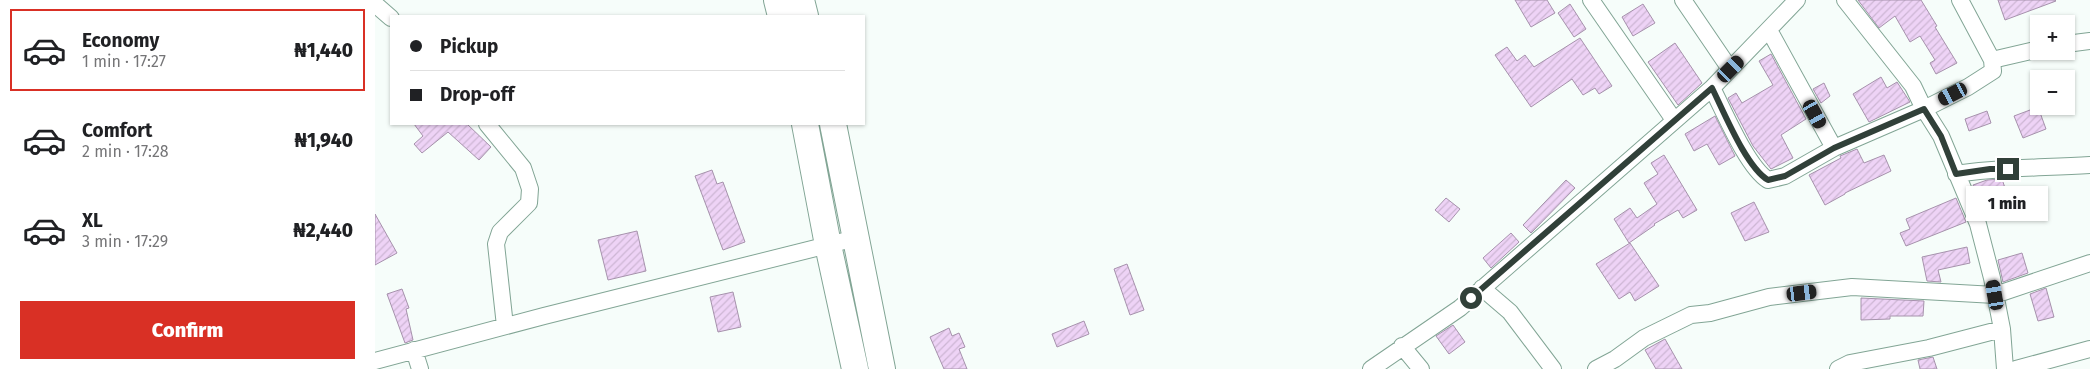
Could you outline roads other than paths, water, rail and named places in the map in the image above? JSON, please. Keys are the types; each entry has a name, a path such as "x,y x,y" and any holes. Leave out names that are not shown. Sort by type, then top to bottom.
{"main road":[{"path":"777,0 781,15"},
{"path":"801,0 805,15"},
{"path":"805,125 828,245 855,369"},
{"path":"833,125 882,369"}],"street":[{"path":"1591,0 1674,120"},
{"path":"1683,0 1730,69"},
{"path":"1371,369 1460,308 1712,88 1797,0"},
{"path":"1845,0 1913,86 1924,109 1941,136 1978,224 2002,329 2005,369"},
{"path":"1712,88 1749,159 1762,176 1768,180 1785,176 1834,148 1924,109 1986,77 1993,71 1992,60 1959,0"},
{"path":"375,4 390,17"},
{"path":"1769,30 1834,148"},
{"path":"2075,43 2090,41"},
{"path":"1992,60 2030,51"},
{"path":"488,125 523,168 530,189 529,203 500,232 496,244 505,326"},
{"path":"1956,174 1990,169 2090,165"},
{"path":"375,361 505,326 856,238"},
{"path":"1597,369 1615,359 1644,338 1691,315 1710,313 1769,297 1852,287 1995,295 2090,263"},
{"path":"1482,288 1511,312 1553,369"},
{"path":"1838,369 1850,363 1929,348 2002,329"},
{"path":"1402,346 1421,369"},
{"path":"2015,369 2090,349"},
{"path":"414,350 420,369"}]}
